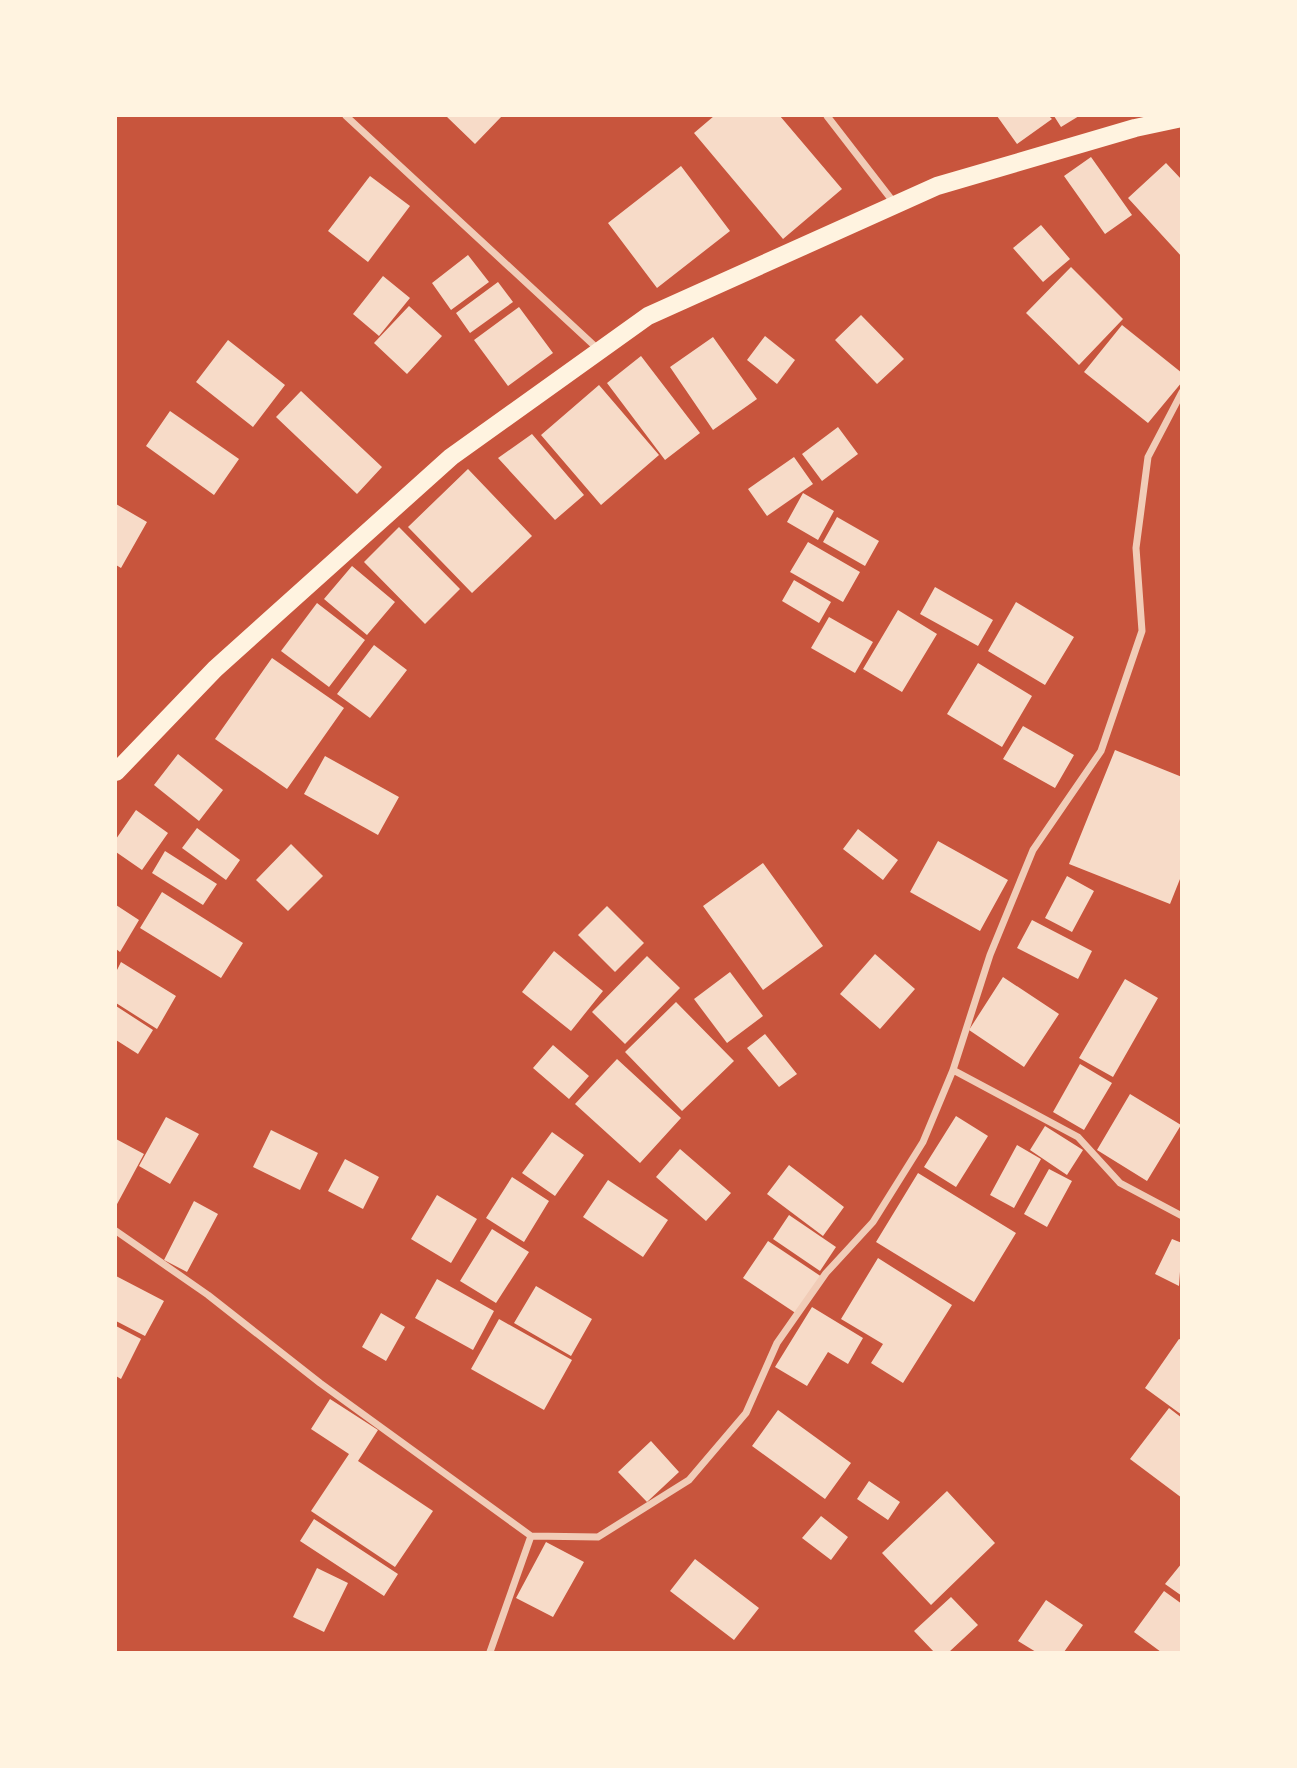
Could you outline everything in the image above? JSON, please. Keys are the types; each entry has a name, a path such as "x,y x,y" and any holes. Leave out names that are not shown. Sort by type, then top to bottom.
{"main road":[{"path":"116,772 215,669 450,457 648,316 937,186 1135,128 1181,118"}],"street":[{"path":"346,116 600,351"},
{"path":"827,116 896,205"},
{"path":"116,1231 208,1295 320,1383 531,1536 598,1537 689,1480 746,1413 777,1343 826,1273 873,1222 923,1142 953,1070 990,955 1033,850 1101,751 1142,631 1136,548 1147,457 1181,392"},
{"path":"953,1070 1078,1137 1121,1183 1181,1216"},
{"path":"490,1653 531,1536"}],"building":[{"path":"446,116 502,116 475,144"},
{"path":"714,116 780,116 842,189 783,239 694,133"},
{"path":"997,116 1049,116 1052,119 1017,144"},
{"path":"1054,116 1079,116 1061,127"},
{"path":"1091,157 1132,215 1105,234 1064,176"},
{"path":"1166,163 1182,180 1182,257 1128,198"},
{"path":"681,166 730,231 657,288 608,223"},
{"path":"370,176 410,206 368,262 328,231"},
{"path":"1041,225 1070,259 1043,282 1013,248"},
{"path":"468,255 489,282 451,310 432,283"},
{"path":"1071,267 1123,319 1079,365 1026,313"},
{"path":"383,276 410,298 379,336 353,314"},
{"path":"498,282 513,302 470,333 456,313"},
{"path":"409,306 442,336 407,374 374,343"},
{"path":"519,307 553,353 508,386 474,340"},
{"path":"861,315 904,359 877,384 835,340"},
{"path":"1122,325 1182,373 1182,382 1148,423 1084,372"},
{"path":"765,336 795,360 777,384 747,360"},
{"path":"713,337 757,399 713,430 670,367"},
{"path":"228,340 285,385 253,427 196,382"},
{"path":"641,356 700,433 665,460 607,383"},
{"path":"599,385 659,455 601,505 541,435"},
{"path":"301,391 382,467 357,494 276,417"},
{"path":"170,411 239,459 214,495 146,446"},
{"path":"838,427 858,454 822,481 802,454"},
{"path":"532,434 584,495 555,520 498,458"},
{"path":"794,457 813,484 767,516 748,489"},
{"path":"468,469 532,536 472,593 408,527"},
{"path":"803,493 834,511 818,540 787,522"},
{"path":"116,504 147,522 121,568 116,565"},
{"path":"837,517 879,541 865,566 823,542"},
{"path":"399,527 460,589 425,624 364,562"},
{"path":"808,542 860,572 843,602 790,572"},
{"path":"352,566 395,602 367,635 324,599"},
{"path":"794,580 831,602 819,623 782,601"},
{"path":"935,587 993,620 978,646 920,614"},
{"path":"1016,602 1074,637 1045,685 988,651"},
{"path":"317,603 365,640 329,687 281,651"},
{"path":"898,610 937,634 902,692 863,669"},
{"path":"829,617 873,642 855,673 811,648"},
{"path":"374,645 407,670 370,718 337,694"},
{"path":"272,658 344,708 287,789 215,739"},
{"path":"978,663 1032,696 1002,747 947,714"},
{"path":"1023,726 1074,755 1055,788 1003,759"},
{"path":"1115,750 1182,777 1182,874 1170,904 1069,864"},
{"path":"178,754 223,790 199,821 154,785"},
{"path":"325,756 399,797 378,835 304,794"},
{"path":"136,810 168,833 142,870 116,852 116,839"},
{"path":"197,828 240,860 226,880 182,848"},
{"path":"858,829 898,860 883,880 843,849"},
{"path":"938,841 1008,880 980,931 910,892"},
{"path":"291,844 323,876 288,911 256,880"},
{"path":"165,851 217,884 203,905 152,873"},
{"path":"763,863 823,946 763,990 703,906"},
{"path":"1067,876 1094,891 1072,932 1045,918"},
{"path":"162,892 243,943 221,978 140,928"},
{"path":"116,905 139,920 120,952 116,949"},
{"path":"607,906 644,943 615,972 578,935"},
{"path":"1032,920 1092,951 1078,979 1017,948"},
{"path":"554,951 603,991 571,1031 522,992"},
{"path":"875,954 915,989 880,1029 840,994"},
{"path":"647,956 680,988 625,1044 592,1012"},
{"path":"121,962 176,996 157,1029 116,1003 116,972"},
{"path":"730,972 763,1016 727,1043 694,999"},
{"path":"1003,977 1059,1014 1024,1067 969,1030"},
{"path":"1125,979 1158,998 1113,1077 1079,1058"},
{"path":"676,1002 734,1061 682,1111 625,1052"},
{"path":"116,1006 153,1030 138,1054 116,1040"},
{"path":"765,1034 797,1074 779,1087 747,1048"},
{"path":"553,1045 589,1076 569,1099 533,1068"},
{"path":"617,1059 681,1118 640,1163 575,1104"},
{"path":"1080,1064 1112,1083 1084,1130 1053,1112"},
{"path":"1130,1094 1181,1125 1147,1181 1097,1150"},
{"path":"956,1116 988,1136 956,1187 924,1167"},
{"path":"166,1117 199,1134 170,1184 139,1166"},
{"path":"1045,1126 1083,1150 1067,1175 1030,1150"},
{"path":"271,1130 318,1153 300,1190 253,1167"},
{"path":"552,1132 584,1155 555,1196 522,1173"},
{"path":"116,1139 144,1154 116,1206"},
{"path":"1017,1145 1041,1159 1014,1208 990,1195"},
{"path":"680,1149 731,1193 706,1221 656,1177"},
{"path":"345,1159 379,1177 363,1209 328,1191"},
{"path":"789,1165 844,1207 823,1236 767,1194"},
{"path":"1049,1169 1072,1181 1047,1227 1024,1214"},
{"path":"918,1173 1016,1233 974,1302 876,1242"},
{"path":"512,1177 549,1201 524,1242 486,1218"},
{"path":"608,1180 668,1220 643,1257 583,1217"},
{"path":"437,1195 477,1219 451,1263 411,1239"},
{"path":"194,1201 218,1214 187,1272 164,1260"},
{"path":"789,1215 836,1247 820,1271 773,1239"},
{"path":"492,1229 529,1252 496,1303 460,1281"},
{"path":"1172,1239 1182,1243 1179,1286 1155,1274"},
{"path":"768,1241 822,1277 797,1314 743,1278"},
{"path":"878,1258 952,1305 903,1383 871,1363 883,1344 841,1319"},
{"path":"116,1276 164,1301 145,1336 116,1321"},
{"path":"437,1279 494,1311 473,1350 415,1318"},
{"path":"536,1286 592,1319 571,1356 514,1323"},
{"path":"812,1307 863,1338 848,1364 828,1352 807,1386 775,1367"},
{"path":"381,1313 405,1327 386,1361 362,1347"},
{"path":"499,1319 572,1360 544,1410 471,1369"},
{"path":"116,1326 141,1339 121,1379 116,1376"},
{"path":"1179,1339 1182,1340 1182,1415 1145,1388"},
{"path":"330,1399 378,1430 358,1461 433,1511 395,1567 311,1511 349,1454 311,1429"},
{"path":"1169,1408 1182,1418 1182,1498 1130,1459"},
{"path":"778,1410 851,1463 825,1499 752,1446"},
{"path":"651,1441 679,1472 647,1502 618,1472"},
{"path":"869,1481 900,1502 888,1520 857,1499"},
{"path":"947,1491 995,1543 931,1605 882,1553"},
{"path":"821,1516 848,1537 831,1560 802,1538"},
{"path":"314,1519 398,1574 384,1596 300,1541"},
{"path":"546,1542 584,1562 553,1617 516,1598"},
{"path":"695,1559 759,1608 734,1640 670,1591"},
{"path":"1182,1563 1182,1596 1165,1584"},
{"path":"317,1568 348,1583 324,1632 293,1617"},
{"path":"1164,1591 1182,1604 1182,1652 1161,1652 1134,1632"},
{"path":"951,1597 978,1625 949,1652 934,1652 914,1631"},
{"path":"1046,1600 1083,1625 1064,1652 1036,1652 1018,1641"}]}
